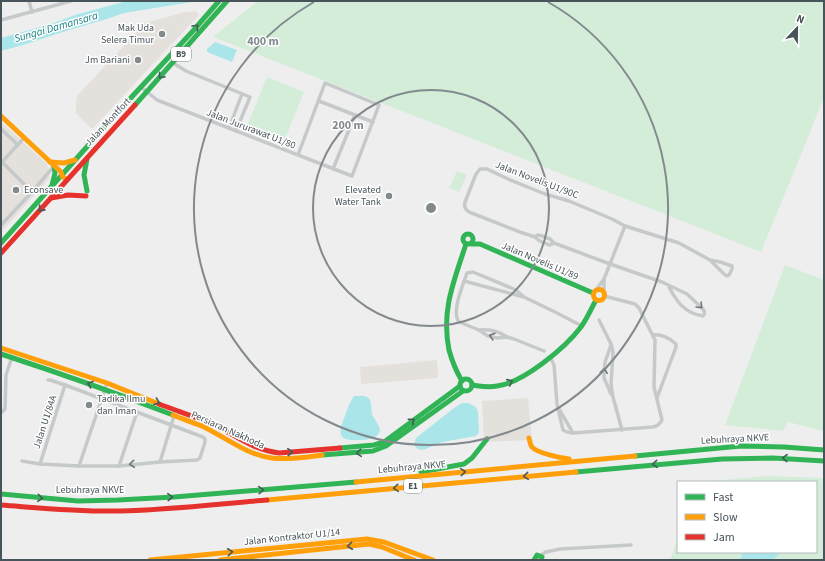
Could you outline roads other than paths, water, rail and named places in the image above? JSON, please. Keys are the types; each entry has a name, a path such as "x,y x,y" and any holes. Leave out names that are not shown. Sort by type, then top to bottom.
{"main road":[{"name":"Jalan Montfort","path":"1,243 51,188 62,173 207,16 219,1"},
{"name":"Jalan Montfort","path":"1,253 173,63 226,1"},
{"path":"1,116 68,178"},
{"path":"50,199 67,194 86,193 84,177 88,157"},
{"path":"52,164 75,160"},
{"path":"51,188 55,173 52,164"},
{"name":"Jalan Novelis U1/89","path":"462,380 458,375 452,361 447,340 446,324 453,284 470,242 480,244 595,292"},
{"path":"602,290 604,294 601,300 596,300 593,296 595,292 602,290"},
{"path":"472,385 490,387 500,386 511,382 550,357 582,326 596,300"},
{"name":"Persiaran Nakhoda","path":"1,348 12,355 201,426 253,453 273,458 291,458 377,450 386,446 461,389"},
{"name":"Persiaran Nakhoda","path":"1,354 12,355 107,383 214,425 254,447 279,453 365,446 384,442 461,389"},
{"path":"466,379 469,380 472,385 470,390 466,392 461,389 460,383 462,380 466,379"},
{"path":"529,438 533,447 562,458 605,458"},
{"path":"340,483 464,464 472,458 487,439"},
{"name":"Lebuhraya NKVE","path":"1,494 64,500 118,500 340,483 741,446 824,450"},
{"name":"Lebuhraya NKVE","path":"1,505 74,511 143,510 722,459 773,458 824,461"},
{"name":"Jalan Kontraktor U1/14","path":"150,560 367,539 384,542 433,560"},
{"name":"Jalan Kontraktor U1/14","path":"220,560 369,544 382,547 405,558 414,560"},
{"path":"534,560 536,555 540,558"}],"street":[{"path":"29,1 32,12"},
{"path":"1,20 62,2 71,1"},
{"path":"173,63 186,71 250,97 236,131"},
{"path":"298,155 325,84 379,104 373,122 319,101"},
{"name":"Jalan Jururawat U1/80","path":"141,87 157,100 352,176 373,122"},
{"path":"229,128 242,94"},
{"path":"334,169 355,115"},
{"path":"1,129 18,145"},
{"path":"24,138 1,162 32,192"},
{"path":"1,225 32,192 52,164"},
{"name":"Jalan Novelis U1/90C","path":"610,264 554,243 550,239 542,236 538,235 535,237 469,212 464,207 476,174 480,169 487,169 545,194 570,201 625,226 679,244 710,260"},
{"path":"595,292 604,279 625,226"},
{"path":"710,260 732,266 729,276 724,274 710,260"},
{"path":"610,264 662,282 687,294 703,309 705,312 703,316 697,315 683,308 668,285"},
{"path":"524,297 516,290 473,272 467,273 458,301 456,319 459,322 479,330 488,336 507,338 529,344 544,351"},
{"path":"550,357 554,365 557,404 563,430 573,433 622,430 657,427 660,424 662,420 654,387 655,340 636,304 604,294 604,279"},
{"path":"464,281 524,297 582,326"},
{"path":"504,292 506,290 506,286"},
{"path":"599,320 614,352 611,384 622,430"},
{"path":"479,330 487,329 501,333 507,338"},
{"path":"653,335 659,334 676,344 657,398"},
{"path":"611,344 606,362 604,378 613,397"},
{"path":"1,413 5,409 6,375 12,355"},
{"path":"1,374 6,375"},
{"path":"654,382 662,381 663,378"},
{"path":"22,461 40,464 119,466 199,460 205,442 205,439 202,437 65,385 48,380"},
{"path":"79,466 107,383"},
{"name":"Jalan U1/84A","path":"40,464 65,385"},
{"path":"557,404 573,433"},
{"path":"119,466 137,412"},
{"path":"160,462 174,416"},
{"path":"540,558 546,552 560,549 631,545"},
{"path":"405,558 408,550"}],"water":[{"name":"Sungai Damansara","path":"127,1 198,1 124,13 1,51 1,38 51,24 75,15"},
{"path":"215,42 237,50 232,62 207,52 207,49"},
{"path":"354,396 365,396 369,398 372,414 380,430 375,437 350,440 342,437 341,426"},
{"path":"462,403 468,403 476,407 478,412 479,432 476,436 443,442 423,450 418,449 415,446 414,444 416,438"},
{"path":"742,553 780,553 778,556 771,560 741,560"}],"place":[{"name":"Mak Uda Selera Timur","path":"162,34"},
{"name":"Jm Bariani","path":"138,60"},
{"name":"Econsave","path":"16,190"},
{"name":"Elevated Water Tank","path":"389,196"},
{"name":"Tadika Ilmu dan Iman","path":"89,405"}]}
